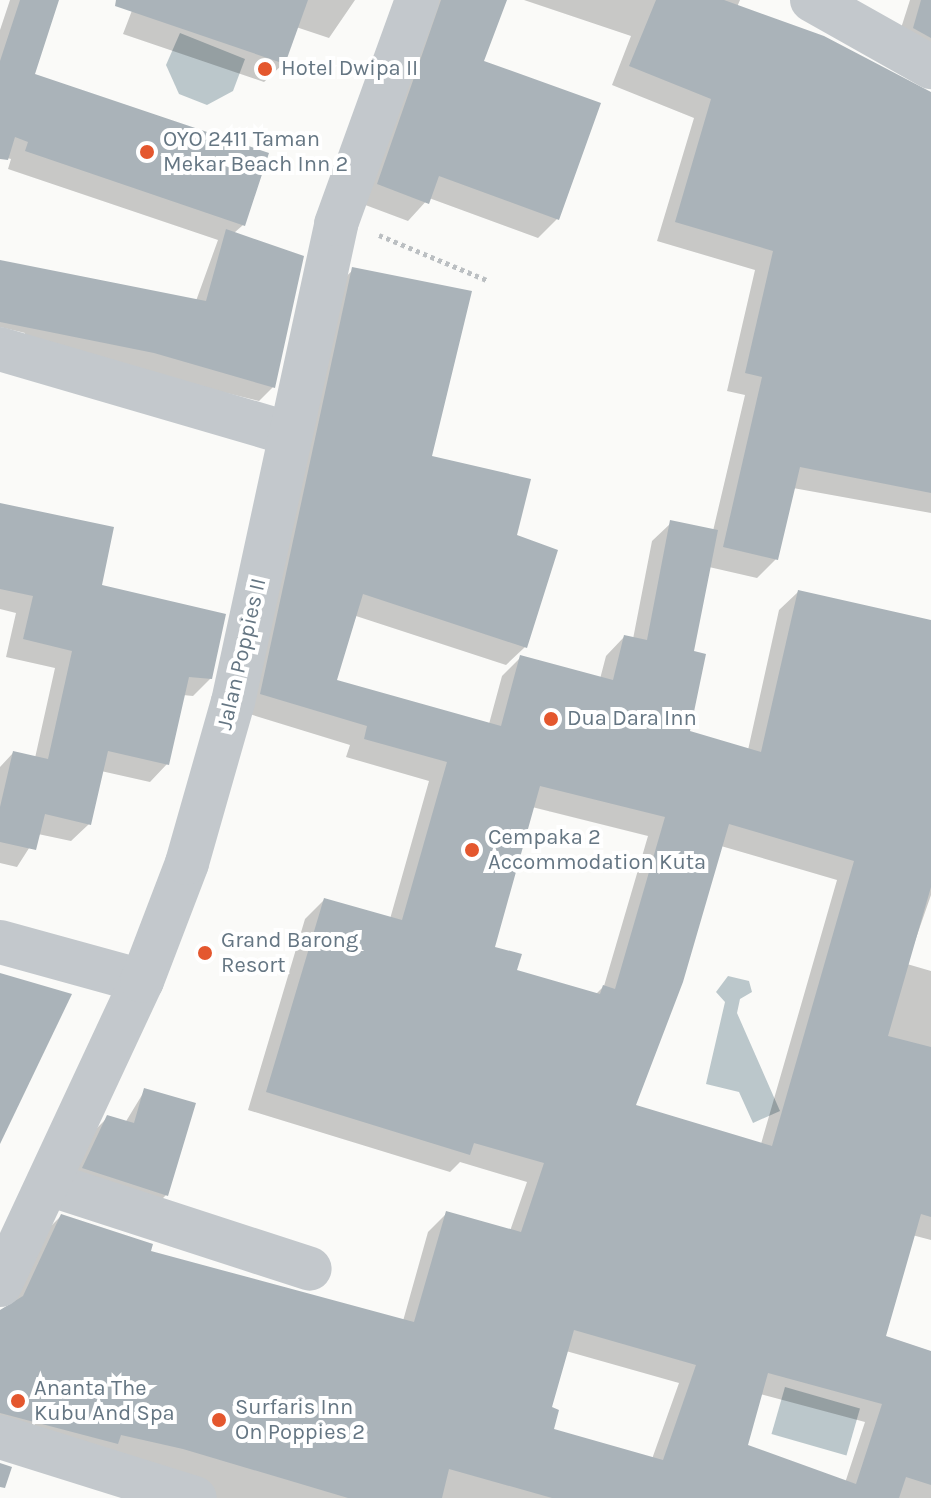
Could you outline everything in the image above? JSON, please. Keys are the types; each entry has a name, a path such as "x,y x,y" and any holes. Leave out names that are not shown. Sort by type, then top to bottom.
{"street":[{"name":"Jalan Poppies II","path":"0,1285 142,981 187,863 233,702 336,224 417,0"},
{"path":"812,0 931,67"},
{"path":"0,349 290,434"},
{"path":"0,942 142,981"},
{"path":"49,1184 310,1269"},
{"path":"0,1437 195,1498"}],"path":[{"path":"336,224 390,238 489,281"}],"shaded area":[{"path":"180,33 245,59 233,91 207,105 179,94 166,65"},
{"path":"728,976 749,981 752,992 740,999 737,1013 780,1111 753,1123 739,1092 706,1084 725,1002 716,992"},
{"path":"785,1387 860,1408 846,1456 771,1434"}],"building":[{"name":"OYO 2411 Taman Mekar Beach Inn 2","path":"20,0 59,0 35,74 269,153 245,226 25,151 28,142 15,137 8,160 0,159 0,61"},
{"path":"116,0 308,0 285,64 115,6"},
{"path":"441,0 507,0 484,61 601,103 559,220 439,176 429,204 377,184"},
{"path":"656,0 724,0 824,36 931,92 931,493 800,467 778,560 723,547 762,377 745,373 773,251 675,222 711,99 629,66"},
{"path":"921,0 931,0 931,38 913,28"},
{"path":"226,229 304,256 275,388 154,353 0,322 0,260 206,301"},
{"path":"352,267 472,291 432,456 531,479 517,535 558,550 527,648 363,594 337,680 501,726 520,655 613,680 624,635 647,640 670,520 718,530 694,651 706,654 690,731 761,752 798,590 931,620 931,887 888,1036 931,1047 931,1217 921,1214 886,1336 931,1351 931,1485 906,1477 899,1498 552,1498 449,1469 442,1498 348,1498 183,1449 121,1435 118,1444 0,1413 0,1310 23,1296 61,1214 153,1244 151,1251 414,1322 446,1211 521,1232 544,1163 474,1143 470,1155 266,1092 324,898 402,920 447,762 364,739 367,726 260,694","holes":["540,786 665,817 615,989 603,985 600,994 517,970 522,954 495,947","729,824 854,861 772,1146 636,1105 683,982","574,1330 696,1365 663,1460 554,1429 559,1410 552,1407","768,1373 882,1404 856,1484 748,1445"]},
{"path":"0,503 114,527 102,585 226,614 212,679 189,677 169,765 108,751 91,825 45,814 36,850 0,842 0,807 13,751 48,759 72,651 23,639 33,596 0,589"},
{"path":"0,973 72,994 0,1144"},
{"path":"144,1088 196,1103 168,1196 82,1168 107,1115 134,1123"},
{"path":"0,1463 12,1467 5,1488 0,1487"}],"place":[{"name":"Hotel Dwipa II","path":"265,69"},
{"name":"OYO 2411 Taman Mekar Beach Inn 2","path":"147,152"},
{"name":"Dua Dara Inn","path":"551,719"},
{"name":"Cempaka 2 Accommodation Kuta","path":"472,850"},
{"name":"Grand Barong Resort","path":"205,953"},
{"name":"Ananta The Kubu And Spa","path":"18,1401"},
{"name":"Surfaris Inn On Poppies 2","path":"219,1420"}]}
